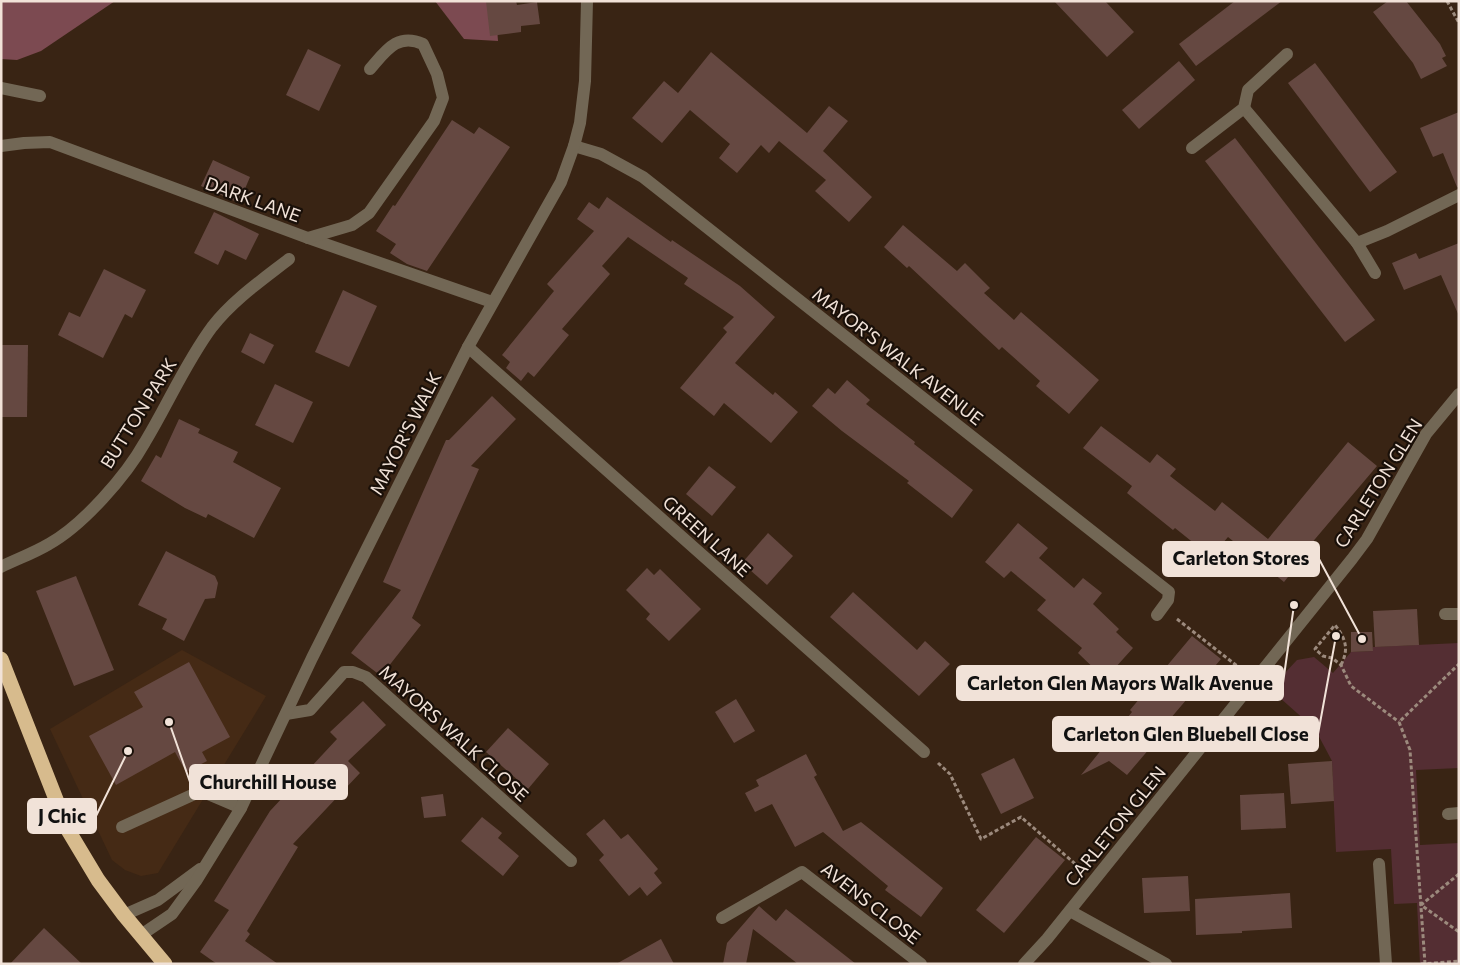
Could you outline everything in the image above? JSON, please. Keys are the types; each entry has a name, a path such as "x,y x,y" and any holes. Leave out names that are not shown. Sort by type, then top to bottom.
{"highway":[{"path":"1,659 68,830 98,880 165,964"}],"street":[{"name":"MAYOR'S WALK","path":"141,935 172,914 196,881 241,808 468,348 492,302 561,182 580,123 585,81 587,1"},
{"path":"308,238 352,224 369,213 434,121 443,98 437,74 423,44 414,40 404,40 390,46 370,69"},
{"path":"1192,148 1244,108 1248,90 1287,54"},
{"path":"1,88 40,96"},
{"path":"1244,108 1357,243 1375,273"},
{"name":"DARK LANE","path":"1,146 50,142 308,238 492,302"},
{"name":"MAYOR'S WALK AVENUE","path":"574,146 600,154 643,177 1169,592 1168,600 1160,611"},
{"path":"1357,243 1387,231 1459,195"},
{"name":"BUTTON PARK","path":"1,567 50,544 83,518 110,490 129,467 145,442 171,393 212,327 238,300 289,259"},
{"name":"GREEN LANE","path":"468,348 924,752"},
{"name":"CARLETON GLEN","path":"1024,964 1070,911 1367,539 1426,434 1459,394"},
{"path":"1444,614 1459,614"},
{"name":"MAYORS WALK CLOSE","path":"286,714 310,710 344,672 353,672 366,677 571,861"},
{"path":"122,827 201,791 241,808"},
{"path":"1379,864 1386,964"},
{"name":"MAYOR'S WALK","path":"124,915 158,900 204,866"},
{"name":"AVENS CLOSE","path":"722,918 802,872 921,964"},
{"path":"1070,911 1166,964"}],"path":[{"path":"1447,1 1459,24"},
{"path":"1160,611 1255,680"},
{"path":"1341,665 1346,650 1344,636 1335,625 1315,649 1323,656 1332,658 1341,665 1351,686 1399,722 1410,750 1425,963"},
{"path":"1399,722 1459,664"},
{"path":"924,752 950,774 981,839 1021,818 1095,880"},
{"path":"1421,906 1459,874"},
{"path":"1421,906 1459,932"},
{"path":"1421,964 1459,961"}],"shaded area":[{"path":"1,1 115,1 41,51 17,60 1,59"},
{"path":"435,1 495,1 498,41 464,39"},
{"path":"1459,643 1459,768 1416,770 1420,845 1459,843 1459,964 1420,964 1417,903 1394,904 1391,849 1336,852 1332,761 1315,729 1270,689 1297,660 1314,657 1333,673 1351,652 1373,651 1373,647"},
{"path":"182,650 266,696 158,873 141,876 125,870 112,860 50,729"}],"building":[{"path":"486,1 516,1 517,5 537,2 540,24 521,26 521,32 490,36"},
{"path":"1054,1 1105,1 1134,32 1107,57"},
{"path":"1235,1 1282,1 1196,66 1179,44"},
{"path":"1388,1 1406,1 1440,44 1446,56 1442,58 1447,66 1421,79 1413,63 1373,12"},
{"path":"308,49 341,65 319,111 286,95"},
{"path":"711,52 807,133 829,106 848,121 823,151 872,197 849,222 815,191 826,180 779,141 769,153 761,145 737,173 719,158 730,144 690,110 662,143 632,118 664,81 678,93"},
{"path":"1179,61 1195,80 1139,129 1122,110"},
{"path":"1315,63 1397,172 1370,192 1288,83"},
{"path":"1459,112 1459,187 1457,187 1443,153 1433,157 1420,128"},
{"path":"452,120 474,134 479,127 510,147 427,271 407,264 390,253 396,244 376,231 393,205 395,206"},
{"path":"1235,138 1375,320 1345,342 1205,161"},
{"path":"213,160 250,177 239,203 201,186"},
{"path":"607,197 671,242 672,240 740,286 775,317 735,363 773,395 775,392 798,412 771,443 724,403 714,416 680,388 727,332 723,328 734,317 684,284 688,278 628,237 602,266 610,274 562,329 569,335 534,377 528,372 521,381 506,368 510,362 502,355 554,291 547,284 594,231 577,219 589,202 599,209"},
{"path":"214,212 259,234 246,260 225,250 218,265 194,253"},
{"path":"903,225 957,271 965,263 990,288 984,293 1014,320 1021,312 1099,380 1069,414 1036,386 1040,381 1002,347 999,350 909,266 907,268 884,247"},
{"path":"1459,243 1459,316 1441,275 1404,290 1392,263 1416,253 1419,259"},
{"path":"104,269 146,290 132,318 125,314 103,358 58,335 69,312 80,317"},
{"path":"343,290 377,306 349,367 315,352"},
{"path":"250,333 274,345 264,364 241,352"},
{"path":"1,345 28,345 27,417 1,417"},
{"path":"847,380 870,400 866,404 973,490 952,518 907,483 909,481 812,406 828,388 835,394"},
{"path":"275,384 313,402 293,443 255,425"},
{"path":"492,396 516,419 471,466 479,469 412,618 421,625 381,676 351,653 401,590 383,582 446,440 449,440"},
{"path":"179,419 200,429 198,433 238,452 233,462 281,488 254,538 208,514 206,518 185,508 141,481 156,455 161,458"},
{"path":"1101,426 1150,463 1157,454 1176,469 1170,476 1215,511 1222,502 1268,539 1348,442 1377,466 1310,545 1312,547 1284,582 1228,537 1211,557 1175,528 1173,530 1127,493 1132,486 1083,448"},
{"path":"709,466 736,487 712,516 686,494"},
{"path":"1018,523 1048,548 1039,558 1074,588 1083,578 1102,593 1093,604 1119,629 1116,632 1133,648 1105,679 1078,653 1082,648 1037,610 1046,600 1011,571 1004,578 985,562"},
{"path":"768,533 793,556 767,585 742,563"},
{"path":"166,551 215,576 218,583 215,598 205,599 184,641 162,629 167,619 138,605"},
{"path":"647,568 654,575 660,569 701,609 669,641 646,619 650,614 626,590"},
{"path":"76,576 114,670 74,686 36,591"},
{"path":"853,592 917,650 925,641 950,664 919,696 830,617"},
{"path":"1417,609 1419,645 1375,647 1373,611"},
{"path":"1351,632 1372,632 1373,651 1351,652"},
{"path":"1192,636 1221,659 1153,739 1156,741 1127,775 1109,761 1081,775 1132,712 1130,710"},
{"path":"189,662 230,737 202,752 207,761 186,772 175,752 116,785 89,736 143,707 134,692"},
{"path":"736,699 755,731 734,743 715,712"},
{"path":"363,701 386,725 348,761 360,773 293,844 298,847 247,931 250,934 245,941 278,964 217,964 200,952 229,910 214,901 270,811 337,739 330,732"},
{"path":"508,728 549,764 528,789 486,752"},
{"path":"806,754 817,775 814,777 843,831 861,822 943,888 921,917 885,890 888,886 823,832 795,847 772,804 755,812 745,793 759,786 756,780"},
{"path":"1014,758 1034,798 1001,814 981,774"},
{"path":"1332,761 1334,801 1291,804 1288,764"},
{"path":"1284,793 1286,828 1241,830 1240,795"},
{"path":"443,794 446,816 424,818 421,797"},
{"path":"482,817 502,833 498,838 519,856 503,876 461,841"},
{"path":"604,819 621,839 628,834 658,869 654,873 662,883 647,896 640,887 629,896 599,860 604,855 586,834"},
{"path":"1036,837 1065,860 1004,933 976,910"},
{"path":"1188,876 1190,911 1144,913 1142,878"},
{"path":"1290,893 1292,928 1196,935 1195,899"},
{"path":"759,906 776,921 786,909 856,964 798,964 753,929 746,964 723,964 727,943"},
{"path":"44,928 82,964 10,964"},
{"path":"661,939 674,964 616,964"}],"place":[{"name":"Carleton Glen Mayors Walk Avenue","path":"1294,605"},
{"name":"Carleton Glen Bluebell Close","path":"1336,636"},
{"name":"Carleton Stores","path":"1362,639"},
{"name":"Churchill House","path":"169,722"},
{"name":"J Chic","path":"128,751"}]}
